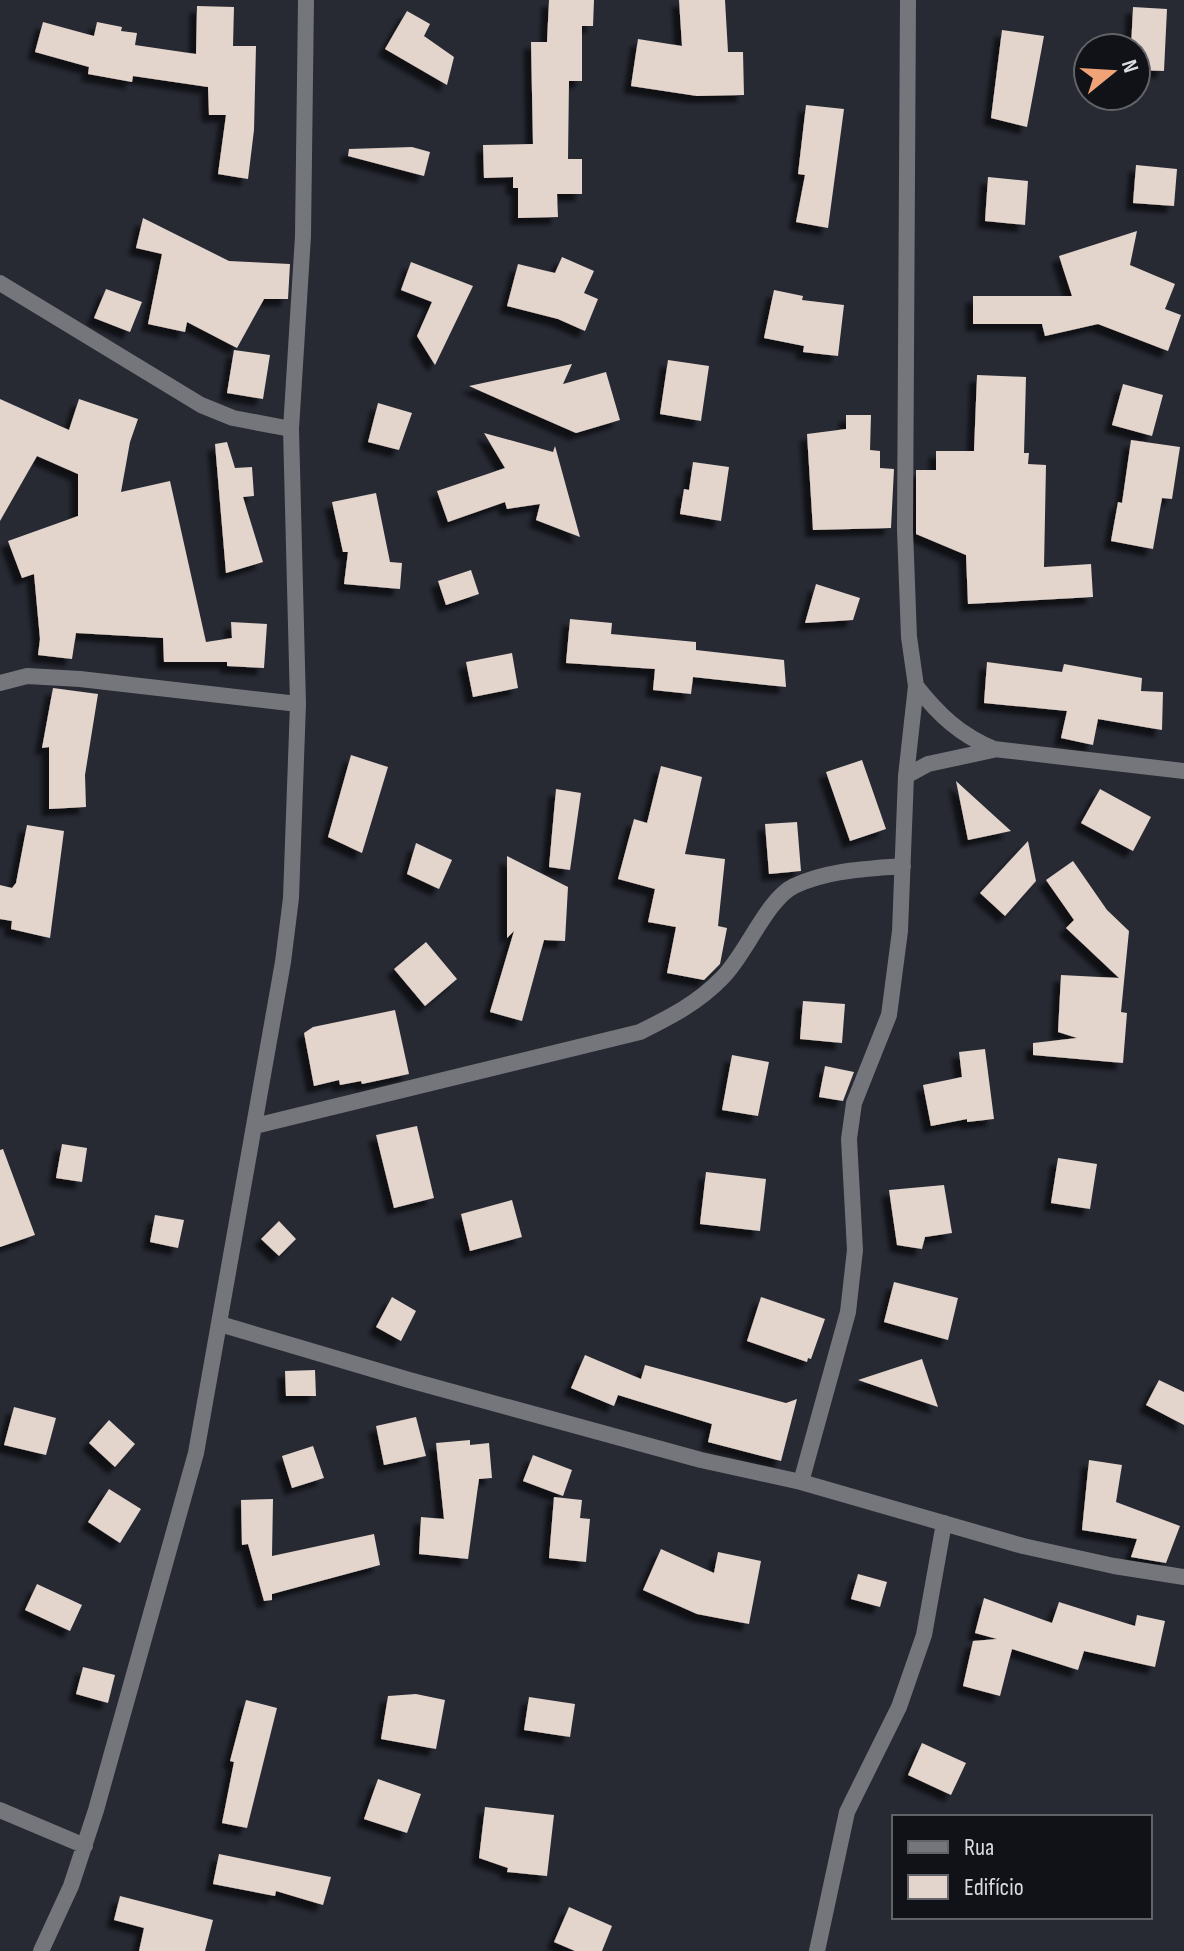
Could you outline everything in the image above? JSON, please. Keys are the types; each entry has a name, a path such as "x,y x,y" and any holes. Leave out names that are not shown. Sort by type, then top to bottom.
{"street":[{"path":"41,1951 85,1846 127,1710 196,1453 255,1126 291,898 298,704 291,429 303,236 306,0"},
{"path":"801,1482 848,1312 855,1250 849,1139 854,1103 889,1015 900,931 906,776 916,686 909,637 905,530 908,0"},
{"path":"0,283 201,405 233,418 291,429"},
{"path":"0,683 27,676 80,679 298,704"},
{"path":"916,686 938,714 967,738 994,749 1184,771"},
{"path":"906,776 928,764 994,749"},
{"path":"255,1126 640,1032 686,1009 723,978 749,946 772,906 791,887 844,870 903,866"},
{"path":"220,1324 701,1460 801,1482 944,1523 1114,1566 1184,1577"},
{"path":"817,1951 847,1812 899,1707 924,1635 944,1523"},
{"path":"0,1810 85,1846"}],"building":[{"path":"549,0 594,0 593,26 582,26 582,81 569,81 568,159 582,159 582,194 557,194 558,217 518,218 518,188 513,188 513,177 484,178 483,145 533,144 531,42 547,42"},
{"path":"679,0 725,0 728,52 743,52 744,95 697,96 631,86 638,39 682,46"},
{"path":"197,6 234,7 233,46 256,46 254,130 248,179 218,174 226,115 209,115 208,87 133,76 132,82 88,74 89,67 35,52 43,22 94,36 97,22 137,33 135,45 196,54"},
{"path":"1133,7 1167,9 1164,71 1152,71 1152,32 1132,32"},
{"path":"407,11 430,24 424,36 454,57 447,85 385,49"},
{"path":"1002,30 1044,36 1027,127 991,118"},
{"path":"806,105 844,109 828,228 796,222 805,175 798,174"},
{"path":"412,147 430,152 424,176 348,156 349,149"},
{"path":"1136,165 1177,169 1174,206 1133,203"},
{"path":"988,177 1028,181 1025,225 985,221"},
{"path":"143,218 229,261 290,264 288,299 264,299 237,348 187,322 185,332 148,324 162,254 136,248"},
{"path":"1137,231 1130,265 1175,284 1165,309 1181,315 1168,351 1098,324 1045,336 1042,324 973,324 973,296 1072,296 1059,256"},
{"path":"562,257 594,271 584,293 598,299 585,331 558,319 507,306 518,264 555,273"},
{"path":"411,262 473,286 435,365 417,336 432,302 401,290"},
{"path":"106,289 142,302 130,332 94,318"},
{"path":"774,290 803,296 802,300 844,305 838,356 803,352 804,346 764,338"},
{"path":"234,350 270,355 263,399 227,393"},
{"path":"668,360 709,366 701,421 660,414"},
{"path":"572,364 563,384 606,372 620,420 576,433 469,386"},
{"path":"977,375 1026,377 1024,453 1029,453 1028,464 1046,465 1044,567 1091,564 1093,597 968,604 966,555 916,534 916,470 936,470 936,451 974,451"},
{"path":"1123,384 1163,395 1152,436 1112,425"},
{"path":"0,399 69,430 79,399 138,419 130,442 121,492 170,481 206,642 232,638 231,622 267,624 264,668 227,666 227,662 164,662 163,638 76,633 72,659 38,655 40,639 34,574 22,578 8,541 78,516 78,474 37,456 0,521"},
{"path":"378,403 412,413 399,450 368,442"},
{"path":"846,415 871,415 870,450 880,451 880,468 894,469 891,528 813,530 807,434 846,429"},
{"path":"484,433 553,452 555,446 580,537 536,520 540,504 507,509 505,502 448,522 437,491 505,468"},
{"path":"1131,440 1180,447 1172,499 1162,498 1153,549 1111,541 1118,502 1122,503"},
{"path":"227,442 235,468 252,467 254,496 243,497 263,562 226,573 215,444"},
{"path":"693,462 729,467 721,521 680,514 684,489 689,490"},
{"path":"376,493 390,562 402,563 400,589 344,584 348,552 343,552 332,502"},
{"path":"471,570 479,594 446,605 438,581"},
{"path":"816,584 860,598 853,620 805,623"},
{"path":"570,619 612,623 611,634 696,642 696,650 784,660 786,687 693,677 691,694 653,690 655,669 566,663"},
{"path":"512,653 518,688 473,697 466,662"},
{"path":"987,662 1062,672 1064,664 1142,678 1141,691 1163,692 1162,730 1098,719 1093,745 1061,738 1067,711 984,703"},
{"path":"53,688 98,694 85,775 86,807 49,809 49,747 42,748"},
{"path":"351,755 388,767 362,853 328,837"},
{"path":"862,760 886,829 850,841 826,772"},
{"path":"661,766 702,777 685,854 725,859 718,926 727,928 720,964 704,980 667,973 676,927 648,922 655,889 618,879 634,819 647,823"},
{"path":"956,781 1011,831 968,840"},
{"path":"556,789 581,793 570,870 549,867"},
{"path":"1100,789 1151,817 1133,851 1081,823"},
{"path":"797,822 801,871 769,874 765,824"},
{"path":"27,825 64,831 50,938 11,929 12,921 0,919 0,885 12,888 16,883"},
{"path":"1028,841 1036,881 1005,916 980,893"},
{"path":"416,843 452,860 439,889 407,874"},
{"path":"507,856 568,887 565,941 544,940 522,1021 490,1012 514,931 507,938"},
{"path":"1073,861 1107,910 1129,931 1121,1012 1127,1013 1123,1063 1033,1055 1033,1043 1077,1038 1058,1032 1061,975 1119,978 1066,928 1074,920 1046,880"},
{"path":"426,942 457,979 425,1006 394,969"},
{"path":"803,1001 845,1004 842,1043 800,1039"},
{"path":"395,1010 409,1074 362,1084 361,1081 340,1085 339,1080 314,1086 304,1033 313,1027"},
{"path":"985,1049 994,1119 967,1122 967,1119 931,1126 923,1085 962,1077 959,1052"},
{"path":"732,1055 769,1062 758,1116 722,1110"},
{"path":"825,1066 854,1072 843,1101 819,1097"},
{"path":"417,1126 434,1198 394,1208 376,1135"},
{"path":"62,1144 87,1148 82,1182 56,1178"},
{"path":"3,1149 35,1235 0,1247 0,1150"},
{"path":"1058,1158 1097,1164 1090,1209 1051,1203"},
{"path":"706,1172 766,1179 760,1231 700,1224"},
{"path":"944,1185 952,1233 925,1237 922,1249 897,1245 889,1190"},
{"path":"512,1200 522,1237 470,1251 461,1214"},
{"path":"155,1215 184,1220 178,1248 150,1242"},
{"path":"279,1221 296,1239 279,1256 261,1239"},
{"path":"894,1282 958,1298 948,1340 884,1322"},
{"path":"392,1297 416,1311 401,1341 376,1327"},
{"path":"761,1297 825,1319 811,1359 808,1358 807,1362 747,1341"},
{"path":"585,1355 641,1379 645,1365 786,1403 797,1399 781,1461 708,1442 712,1424 618,1395 614,1406 571,1388"},
{"path":"922,1359 938,1407 858,1380"},
{"path":"315,1370 316,1396 286,1396 285,1371"},
{"path":"1159,1380 1184,1392 1184,1425 1146,1405"},
{"path":"14,1407 56,1418 46,1455 4,1445"},
{"path":"416,1417 426,1456 384,1465 376,1426"},
{"path":"109,1420 135,1444 115,1467 89,1443"},
{"path":"470,1440 470,1445 489,1443 492,1478 479,1479 468,1559 419,1554 421,1517 444,1519 436,1443"},
{"path":"313,1446 324,1478 292,1488 282,1456"},
{"path":"533,1455 572,1470 563,1496 523,1481"},
{"path":"1089,1460 1122,1465 1116,1502 1180,1526 1166,1563 1131,1557 1137,1539 1082,1530"},
{"path":"109,1489 141,1509 120,1543 88,1522"},
{"path":"554,1497 582,1500 580,1518 590,1519 586,1562 549,1558"},
{"path":"273,1499 272,1556 374,1534 380,1565 272,1594 272,1600 264,1601 248,1544 242,1545 241,1500"},
{"path":"661,1549 714,1573 718,1552 761,1561 749,1624 697,1614 643,1590"},
{"path":"858,1574 887,1582 880,1607 851,1599"},
{"path":"37,1584 82,1605 70,1631 25,1610"},
{"path":"984,1598 1052,1623 1059,1602 1135,1626 1137,1615 1165,1621 1155,1667 1084,1651 1078,1670 1012,1649 1000,1696 963,1686 973,1641 997,1639 975,1633"},
{"path":"83,1667 115,1675 108,1703 76,1694"},
{"path":"416,1694 445,1700 436,1749 381,1739 388,1696"},
{"path":"529,1697 575,1704 570,1737 524,1730"},
{"path":"246,1700 277,1708 247,1828 222,1823 234,1762 230,1761"},
{"path":"922,1743 966,1763 951,1795 908,1775"},
{"path":"378,1779 421,1794 407,1833 364,1819"},
{"path":"485,1807 554,1815 547,1876 507,1872 508,1868 479,1858"},
{"path":"219,1854 331,1877 323,1905 276,1891 275,1896 213,1884"},
{"path":"120,1896 213,1920 205,1951 139,1951 144,1928 114,1920"},
{"path":"569,1907 612,1926 602,1951 575,1951 554,1942"}]}
